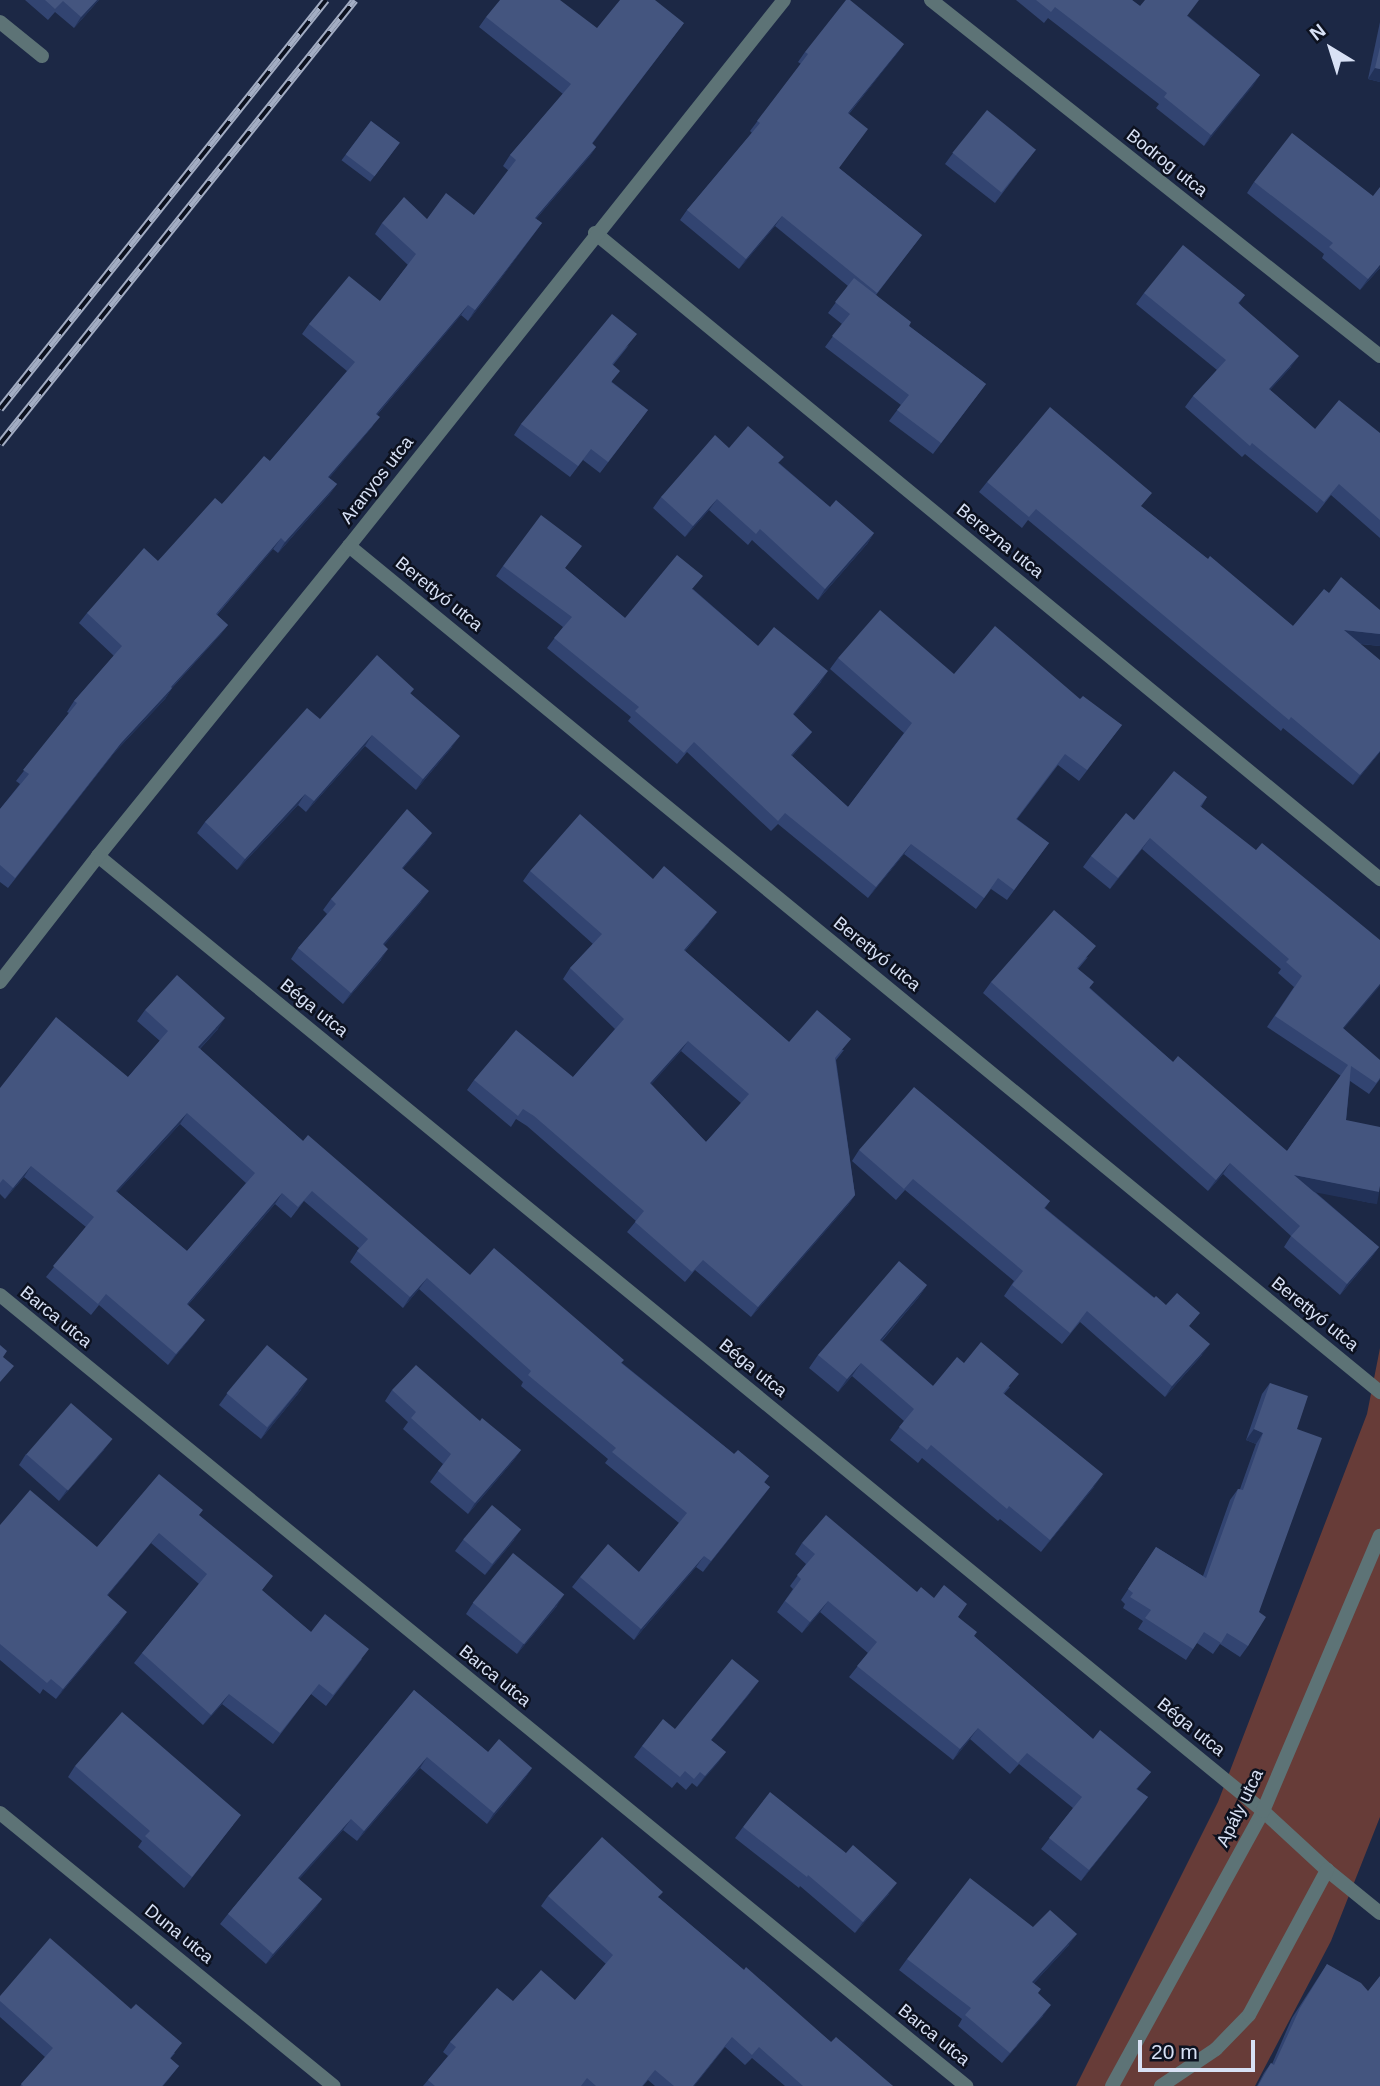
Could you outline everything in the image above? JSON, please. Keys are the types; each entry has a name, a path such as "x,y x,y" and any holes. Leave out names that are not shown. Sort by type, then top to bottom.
{"street":[{"name":"Aranyos utca","path":"0,982 783,0"},
{"name":"Bodrog utca","path":"931,0 1380,356"},
{"path":"0,22 42,56"},
{"name":"Berezna utca","path":"596,233 1380,878"},
{"name":"Berettyó utca","path":"349,546 1380,1392"},
{"name":"Béga utca","path":"98,856 1263,1811 1327,1870 1380,1913"},
{"name":"Barca utca","path":"0,1295 966,2086"},
{"name":"Apály utca","path":"1112,2086 1263,1811 1380,1536"},
{"name":"Duna utca","path":"0,1813 334,2086"},
{"path":"1161,2086 1216,2049 1249,2015 1327,1870"}],"shaded area":[{"path":"1380,1348 1380,1817 1331,1941 1255,2086 1076,2086 1218,1802 1367,1414"}],"building":[{"path":"45,0 97,0 81,17 63,1 55,9"},
{"path":"500,0 560,0 597,28 620,0 655,0 684,23 592,143 596,147 535,218 542,223 475,310 468,305 376,414 380,417 328,477 337,484 285,542 281,538 216,614 228,625 121,743 15,878 0,865 0,809 29,774 23,770 77,703 74,701 122,646 87,613 144,548 158,561 215,498 222,504 264,456 270,461 355,362 309,324 349,276 380,301 416,254 382,223 404,197 427,219 446,193 474,215 516,160 510,155 571,84 486,17"},
{"path":"846,0 850,0 904,44 848,113 868,129 839,168 922,235 877,293 782,216 746,259 687,210 760,123 757,121 808,54 805,52"},
{"path":"1036,0 1132,0 1140,6 1145,0 1199,0 1187,16 1260,75 1211,135 1164,97 1167,93 1055,7 1051,12"},
{"path":"1380,47 1380,69 1375,68"},
{"path":"987,110 1036,150 1001,192 952,153"},
{"path":"371,121 400,143 374,176 346,155"},
{"path":"1292,133 1373,196 1380,187 1380,265 1368,279 1329,247 1333,243 1254,182"},
{"path":"1183,245 1245,295 1238,303 1299,356 1269,389 1315,429 1339,400 1380,433 1380,520 1339,484 1324,502 1252,443 1250,446 1193,396 1226,360 1144,293"},
{"path":"854,278 911,322 909,326 986,384 941,443 897,410 909,395 832,336 850,314 835,302"},
{"path":"612,314 637,334 612,364 620,371 611,382 648,410 608,462 591,449 578,466 521,424"},
{"path":"1050,407 1152,493 1141,506 1208,559 1210,556 1293,626 1324,589 1329,593 1341,577 1380,610 1380,634 1344,630 1380,660 1380,751 1360,775 1291,717 1289,720 1036,509 1029,517 987,482"},
{"path":"748,426 784,457 778,463 830,507 836,500 874,533 825,589 760,529 756,534 717,499 693,526 661,497 715,435 729,448"},
{"path":"541,515 582,546 565,568 625,618 677,555 703,576 692,589 758,646 774,627 828,671 793,714 812,732 791,755 848,807 912,723 838,658 880,610 954,674 995,626 1080,699 1083,696 1122,725 1087,770 1065,754 1016,819 1049,843 1014,890 998,878 984,898 911,844 876,887 785,813 778,821 694,742 684,753 635,711 639,707 554,638 572,617 503,566"},
{"path":"377,655 414,689 410,693 460,736 423,779 372,735 314,801 305,794 245,859 205,822 307,708 320,719"},
{"path":"1174,771 1207,797 1200,806 1256,850 1262,843 1380,940 1380,984 1343,1028 1380,1060 1380,1078 1376,1083 1351,1066 1346,1120 1380,1127 1379,1192 1294,1175 1379,1247 1347,1284 1291,1236 1300,1226 1230,1163 1216,1180 991,982 1054,910 1096,946 1077,968 1094,982 1089,988 1173,1062 1178,1056 1287,1151 1348,1065 1275,1016 1302,976 1286,962 1289,959 1150,838 1118,878 1091,856 1126,813 1134,820"},
{"path":"407,809 432,833 402,868 429,891 383,944 388,949 351,993 298,948 336,904 331,899"},
{"path":"580,814 653,879 664,866 717,912 684,950 789,1042 817,1010 851,1039 835,1058 855,1195 758,1307 703,1260 692,1272 635,1222 644,1211 534,1116 523,1109 518,1116 474,1080 516,1030 573,1077 624,1019 570,968 602,934 530,871","holes":["688,1041 749,1094 706,1142 650,1083"]},
{"path":"177,975 225,1018 198,1047 303,1141 308,1135 470,1275 494,1248 624,1360 621,1363 734,1454 738,1450 769,1476 764,1482 770,1487 711,1561 704,1556 641,1629 580,1577 608,1544 639,1572 687,1513 612,1452 616,1448 528,1375 531,1371 427,1278 410,1297 357,1251 368,1239 312,1191 298,1207 282,1193 187,1304 205,1320 176,1354 106,1294 98,1304 53,1266 94,1217 31,1166 13,1188 3,1179 0,1183 0,1088 56,1017 128,1077 168,1031 145,1010","holes":["187,1113 255,1173 187,1251 116,1191"]},
{"path":"914,1087 1050,1201 1044,1208 1154,1298 1156,1296 1166,1305 1177,1293 1200,1313 1189,1326 1210,1344 1172,1386 1087,1311 1070,1333 1012,1285 1023,1271 913,1179 904,1189 859,1150"},
{"path":"899,1261 927,1285 880,1340 933,1386 957,1357 964,1363 981,1342 1019,1374 1003,1393 1103,1474 1050,1540 1009,1506 1007,1509 931,1445 927,1450 899,1427 914,1409 861,1363 847,1379 818,1355"},
{"path":"0,1345 7,1351 3,1357 14,1366 0,1382"},
{"path":"267,1345 308,1379 267,1427 227,1393"},
{"path":"416,1365 480,1421 482,1418 521,1450 475,1503 438,1471 451,1454 411,1418 416,1412 392,1390"},
{"path":"1270,1383 1308,1396 1297,1429 1322,1438 1259,1612 1266,1617 1248,1646 1227,1633 1221,1643 1204,1632 1193,1649 1145,1618 1151,1610 1130,1597 1133,1593 1128,1589 1156,1547 1206,1578 1238,1489 1243,1490 1263,1433 1254,1429"},
{"path":"71,1403 113,1439 68,1490 26,1454"},
{"path":"159,1474 203,1510 199,1515 273,1576 262,1590 311,1632 325,1614 369,1649 333,1695 319,1684 280,1733 229,1694 211,1715 142,1653 207,1574 159,1533 107,1595 127,1612 63,1689 51,1679 47,1683 0,1644 0,1525 30,1490 97,1547"},
{"path":"492,1505 521,1529 492,1564 463,1539"},
{"path":"826,1515 917,1592 921,1587 934,1598 944,1585 967,1604 958,1617 977,1632 974,1636 1093,1739 1100,1730 1151,1772 1136,1789 1148,1797 1089,1870 1049,1838 1082,1797 1027,1753 1018,1763 978,1728 960,1749 857,1666 877,1642 828,1601 810,1622 785,1601 801,1579 797,1575 815,1554 802,1543"},
{"path":"513,1553 564,1595 524,1644 473,1603"},
{"path":"732,1659 759,1681 711,1740 726,1752 705,1776 700,1772 694,1779 685,1771 680,1777 642,1746 663,1719 675,1729"},
{"path":"414,1690 488,1752 499,1739 532,1768 494,1813 427,1757 364,1831 351,1819 298,1878 322,1899 273,1954 228,1914"},
{"path":"122,1712 241,1815 192,1877 145,1836 150,1831 75,1766"},
{"path":"770,1792 846,1853 853,1845 897,1883 863,1922 808,1875 807,1877 743,1827"},
{"path":"602,1837 663,1892 658,1897 744,1970 746,1967 831,2042 836,2037 893,2086 803,2086 759,2047 752,2055 732,2037 693,2086 674,2086 655,2070 642,2086 596,2086 587,2078 581,2086 435,2086 428,2080 456,2047 450,2042 497,1988 513,2001 541,1970 575,2000 613,1955 548,1896"},
{"path":"970,1878 1033,1927 1050,1910 1077,1934 1032,1982 1041,1989 1038,1993 1051,2005 1010,2053 965,2015 971,2008 907,1959"},
{"path":"50,1938 131,2009 136,2004 182,2043 170,2058 179,2066 162,2086 21,2084 53,2048 0,2001 0,1996"},
{"path":"1327,1964 1361,1983 1368,1991 1380,1976 1380,2086 1258,2086 1271,2063 1274,2065 1300,2008"}],"railway":[{"path":"0,409 326,0"},
{"path":"0,444 355,0"}]}
